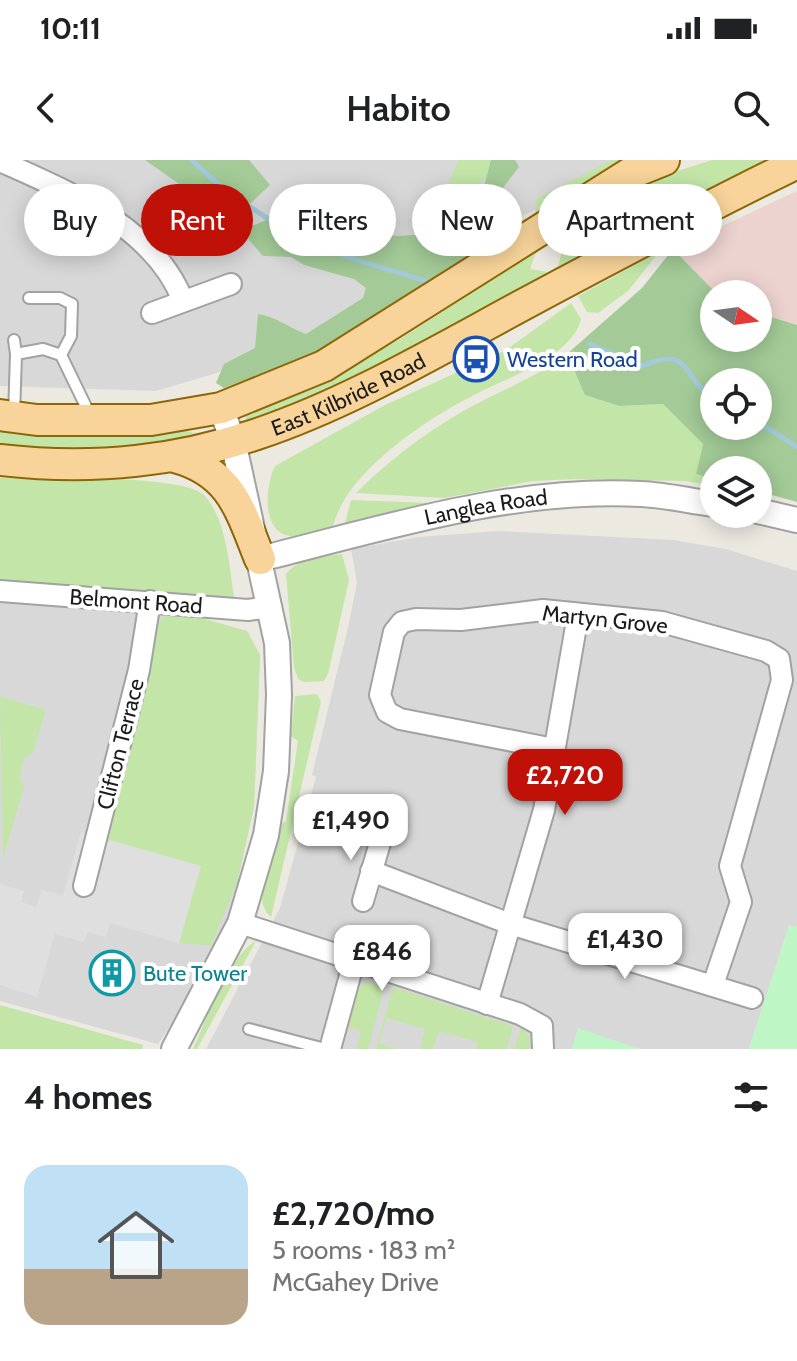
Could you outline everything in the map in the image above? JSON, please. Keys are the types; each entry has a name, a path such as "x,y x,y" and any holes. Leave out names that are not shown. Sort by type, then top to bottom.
{"main road":[{"name":"East Kilbride Road","path":"7,416 151,420 221,408 324,366 629,174 664,160"},
{"name":"East Kilbride Road","path":"0,460 46,465 134,463 175,457 284,427 359,395 674,223 797,163"},
{"path":"175,457 199,464 216,475 247,527 260,559"}],"street":[{"path":"0,161 74,194 133,235 173,274 183,301"},
{"path":"152,313 231,284"},
{"path":"174,1049 240,923 266,835 276,771 279,695 271,607 233,441 221,408"},
{"name":"Langlea Road","path":"260,559 443,513 551,496 641,494 700,502"},
{"path":"772,514 797,520"},
{"name":"Belmont Road","path":"0,591 248,610 271,607"},
{"name":"Clifton Terrace","path":"84,886 139,670 150,601"},
{"name":"Martyn Grove","path":"554,749 400,719 387,712 380,695 394,632 402,622 543,610 662,622 766,651 779,659 782,680 730,866 741,902 713,985"},
{"path":"487,1004 544,810 578,615"},
{"path":"363,901 382,836"},
{"path":"371,871 510,924 752,998"},
{"path":"240,923 520,1014 542,1026 543,1049"},
{"path":"327,1049 354,961"}],"lane":[{"path":"29,298 68,299 72,304 71,336 61,355"},
{"path":"7,416 16,354 14,340"},
{"path":"16,354 43,349 61,355 93,420"},
{"path":"249,1029 327,1049"}],"shaded area":[{"path":"0,160 654,160 597,184 538,184 538,209 522,216 522,184 412,184 412,256 454,256 310,345 156,391 0,386"},
{"path":"797,191 797,325 772,317 772,280 703,280 680,256 722,256 722,226"},
{"path":"499,531 673,540 726,549 797,571 797,927 789,926 749,1049 640,1049 578,1029 572,1049 206,1049 280,908 316,777 312,775 349,623 357,582 351,549 419,537"},
{"path":"0,598 176,611 247,631 260,655 254,807 223,949 158,1044 0,1001"},
{"path":"81,832 201,866 179,943 110,923 106,937 88,932 84,942 55,934 37,997 0,985 0,884 24,891 21,902 36,907 42,890 63,895"}],"green space":[{"path":"145,160 249,160 269,184 253,201 253,184 179,184"},
{"path":"458,160 502,160 478,184 449,184"},
{"path":"491,160 515,160 519,167 506,184 485,184"},
{"path":"612,160 622,160 626,164 597,184 565,184"},
{"path":"712,160 772,160 722,187 722,184 645,184"},
{"path":"536,199 538,225 535,227"},
{"path":"269,219 269,256 396,256 397,236 412,235 412,256 481,256 285,372 257,375 224,388 216,383 224,364 255,348 258,314 306,334 363,298 366,288 354,279 304,265 291,257 263,256 253,245 253,226"},
{"path":"538,245 530,269 548,272 558,266 561,256 595,256 393,365 249,423 245,417 251,407 322,378 397,341 461,300"},
{"path":"656,256 628,291 598,313 587,312 578,296"},
{"path":"667,256 680,256 703,280 700,280 700,352 772,352 772,317 797,325 797,502 772,495 772,456 700,456 703,444 663,404 619,406 585,395 567,354 642,288"},
{"path":"571,303 581,319 576,332 566,343 539,363 438,416 393,447 355,485 333,526 290,536 280,533 274,526 268,495 275,466 385,405 506,350"},
{"path":"567,354 585,395 619,406 663,404 703,444 696,474 700,475 700,484 574,479 533,481 444,498 356,493 434,429"},
{"path":"0,426 119,433 186,431 204,435 156,449 0,452"},
{"path":"0,478 141,480 192,489 205,496 219,519 235,602 0,584"},
{"path":"351,500 430,503 345,523"},
{"path":"342,554 349,580 328,674 324,681 304,682 298,679 294,667 286,574 304,561"},
{"path":"176,611 247,631 260,655 254,807 237,883 211,946 179,943 200,866 108,840 155,622"},
{"path":"317,694 321,702 271,917 265,909 261,887 276,827 286,821 298,741 291,736 295,696"},
{"path":"0,696 46,710 33,753 24,758 20,779 24,786 3,860"},
{"path":"789,925 797,927 797,1049 749,1049"},
{"path":"256,941 197,1049 193,1049 228,974 246,948"},
{"path":"366,982 385,985 368,1049 356,1049 361,1031 343,1026 353,994"},
{"path":"393,987 513,1026 507,1049 476,1049 477,1042 439,1031 433,1049 420,1049 425,1029 387,1018 379,1043 398,1049 376,1049"},
{"path":"0,1005 143,1045 142,1049 0,1049"},
{"path":"521,1026 530,1037 529,1049 514,1049"},
{"path":"578,1028 640,1049 572,1049"}],"waterway":[{"path":"192,160 241,201 301,237 351,258 434,283"},
{"path":"590,344 642,366 658,360 678,361 700,387"},
{"path":"772,431 797,447"}],"place":[{"name":"Western Road","path":"476,359"},
{"name":"Bute Tower","path":"112,973"}]}
